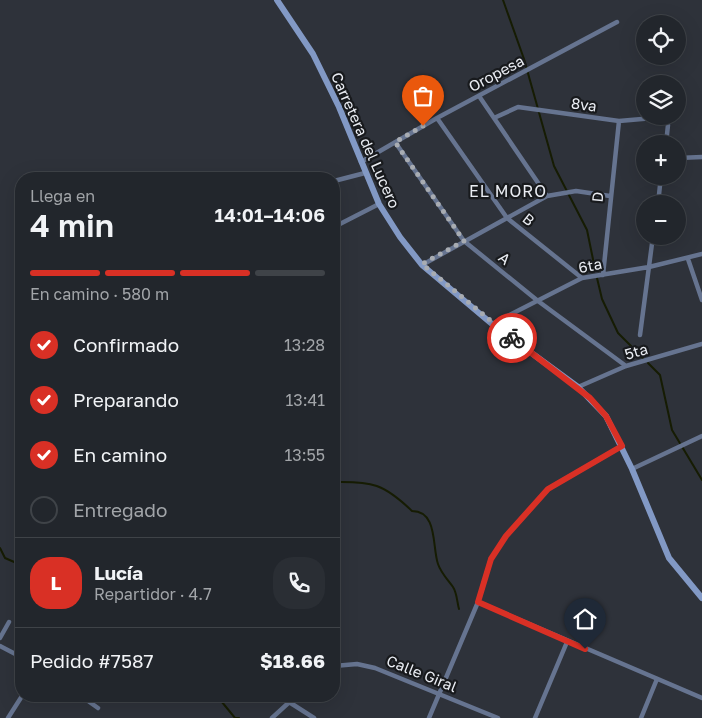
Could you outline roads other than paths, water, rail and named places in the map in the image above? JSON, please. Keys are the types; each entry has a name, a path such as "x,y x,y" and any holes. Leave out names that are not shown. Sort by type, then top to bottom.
{"main road":[{"name":"Carretera del Lucero","path":"277,0 313,54 339,107 379,204 422,264 492,324 578,387 606,416 622,446 669,558 702,598"}],"street":[{"name":"Oropesa","path":"361,162 437,118 617,22"},
{"path":"479,96 546,196"},
{"name":"8va","path":"494,118 518,107 619,121 665,117 668,125 667,135"},
{"name":"B","path":"437,118 507,218 582,278"},
{"name":"D","path":"603,275 619,121"},
{"name":"A","path":"395,142 464,241 538,301 626,366"},
{"path":"686,158 701,159"},
{"path":"340,179 365,173"},
{"path":"422,264 546,196 576,191 610,196"},
{"path":"340,224 379,204"},
{"path":"640,335 652,245"},
{"name":"6ta","path":"492,324 582,278 649,267 688,259 702,254"},
{"path":"688,259 702,300"},
{"name":"5ta","path":"578,387 626,366 702,344"},
{"path":"632,469 702,436"},
{"path":"429,718 478,602 491,559 506,536 548,489 622,446"},
{"path":"478,602 702,698"},
{"path":"0,638 10,622"},
{"path":"534,718 568,642"},
{"path":"0,646 15,654"},
{"name":"Calle Giral","path":"340,665 357,664 375,668 498,718"},
{"path":"641,718 657,679"},
{"path":"8,718 18,702"},
{"path":"90,702 98,708"},
{"path":"272,718 289,702 314,718"}],"waterway":[{"path":"503,0 524,59 554,166 587,230 595,269"},
{"path":"597,278 602,299 618,333 643,358"},
{"path":"648,363 660,375 672,430 702,480"},
{"path":"340,482 358,482 377,486 393,495 412,511 426,517 430,523 438,564 454,589 459,609"},
{"path":"0,548 5,558 15,562"},
{"path":"222,702 235,718 239,718"}],"district":[{"name":"EL MORO","path":"508,191"}]}
